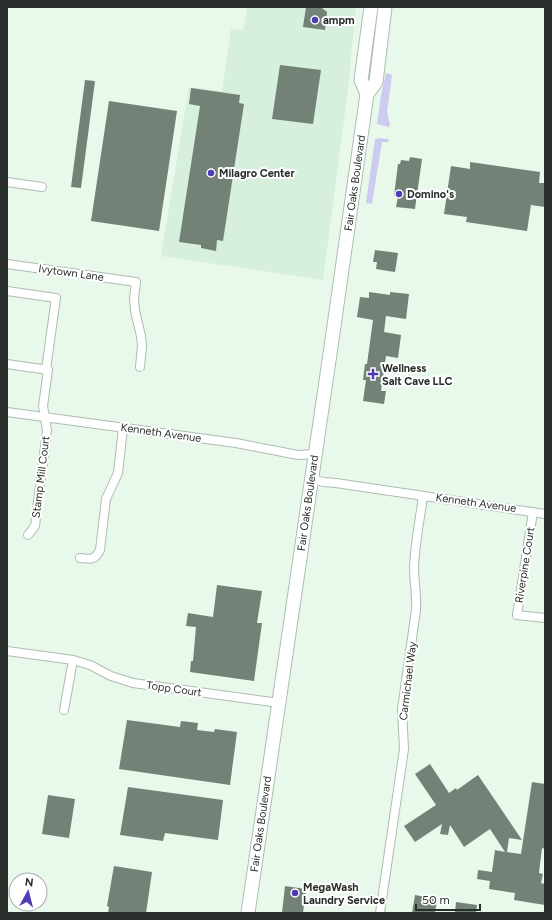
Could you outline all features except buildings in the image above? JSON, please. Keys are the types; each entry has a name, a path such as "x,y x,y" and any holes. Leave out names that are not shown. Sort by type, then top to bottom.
{"main road":[{"name":"Fair Oaks Boulevard","path":"367,94 361,80 371,7"},
{"name":"Fair Oaks Boulevard","path":"248,913 316,454 367,94 376,82 385,7"}],"street":[{"path":"7,182 42,187"},
{"name":"Ivytown Lane","path":"7,264 136,282 134,298 142,341 140,366"},
{"name":"Stamp Mill Court","path":"7,291 56,298 46,369 48,370 43,406 47,430 36,526 28,535"},
{"path":"7,364 46,369"},
{"name":"Kenneth Avenue","path":"7,412 236,443 298,455 316,454"},
{"path":"80,558 93,559 97,556 102,544 106,498 118,473 123,428"},
{"name":"Kenneth Avenue","path":"312,479 545,514"},
{"name":"Carmichael Way","path":"380,913 404,749 402,709 416,610 417,597 414,569 423,496"},
{"name":"Riverpine Court","path":"533,512 517,615 545,618"},
{"name":"Topp Court","path":"7,651 73,660 90,665 116,678 133,683 279,703"},
{"path":"64,710 73,660"}],"shaded area":[{"path":"247,7 356,7 348,89 323,280 161,256 189,87 222,91 231,29 243,30"},
{"path":"386,73 392,75 387,112 390,125 389,127 377,124"},
{"path":"375,139 388,139 389,142 382,142 372,204 366,203"}],"place":[{"name":"ampm","path":"315,20"},
{"name":"Milagro Center","path":"211,173"},
{"name":"Domino's","path":"399,194"},
{"name":"Wellness Salt Cave LLC","path":"373,374"},
{"name":"MegaWash Laundry Service","path":"295,893"}]}
